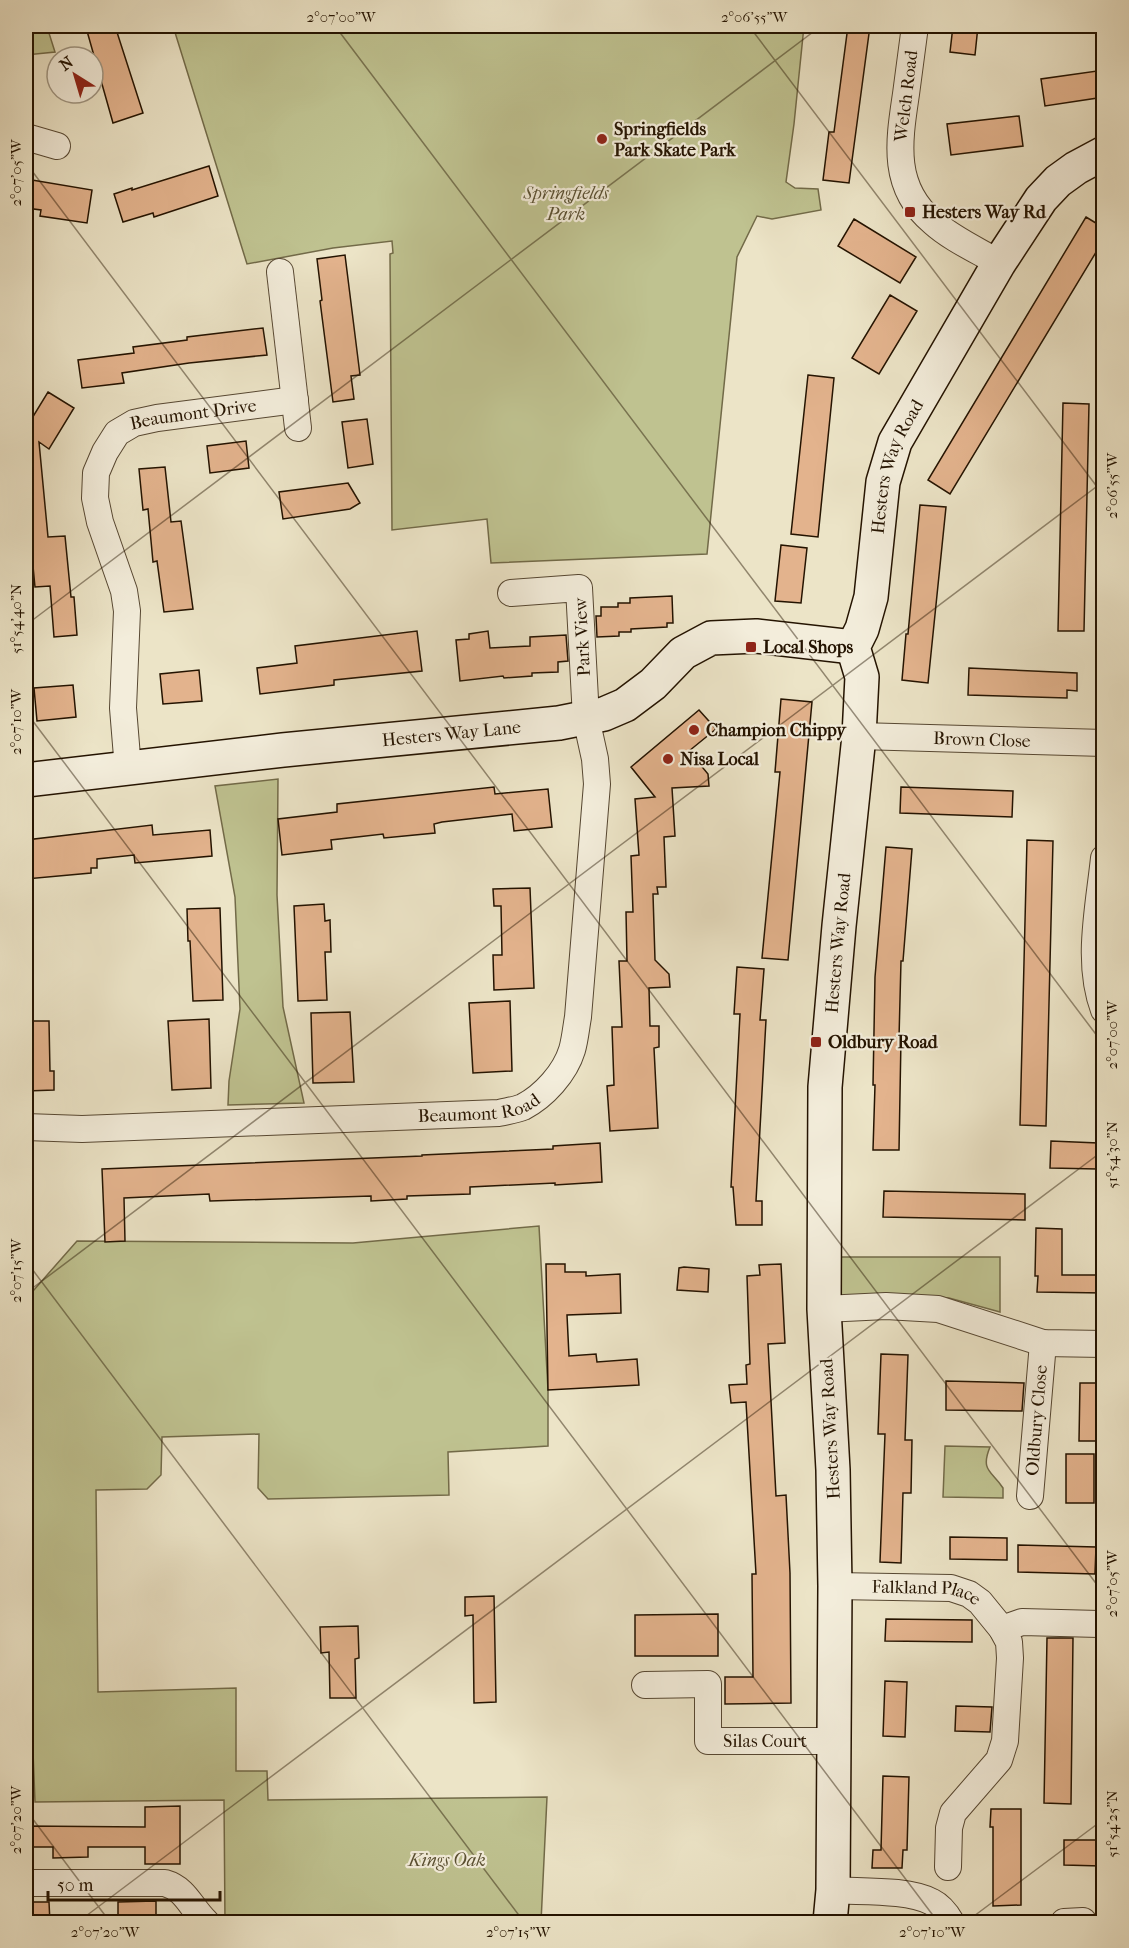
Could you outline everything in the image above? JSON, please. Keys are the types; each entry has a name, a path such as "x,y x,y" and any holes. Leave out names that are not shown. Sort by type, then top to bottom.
{"street":[{"name":"Welch Road","path":"915,26 899,145 903,174 919,208 931,220 944,231 999,263"},
{"path":"26,137 57,146"},
{"name":"Hesters Way Road","path":"830,1923 835,1586 833,1470 824,1309 825,1087 859,736 862,677 853,647 862,629 872,597 883,482 895,442 999,263 1041,199 1058,181 1104,153"},
{"path":"280,272 298,428"},
{"name":"Beaumont Drive","path":"128,769 123,708 127,611 124,591 100,522 95,498 96,473 105,452 117,433 134,423 294,400"},
{"name":"Park View","path":"511,593 579,588 586,718"},
{"name":"Hesters Way Lane","path":"26,780 284,750 559,723 586,718 604,714 625,705 652,684 683,653 711,638 756,636 853,647"},
{"name":"Beaumont Road","path":"26,1127 82,1129 500,1113 522,1107 540,1096 564,1068 572,1051 578,1017 597,784 595,759 586,718"},
{"name":"Brown Close","path":"859,736 1104,743"},
{"path":"1104,858 1094,956 1095,982 1104,1010"},
{"path":"824,1309 886,1306 938,1309 1043,1343 1104,1344"},
{"name":"Oldbury Close","path":"1030,1496 1043,1343"},
{"name":"Falkland Place","path":"835,1586 951,1588 969,1594 981,1602 1009,1642 1005,1741 999,1760 953,1813 949,1828 948,1867"},
{"path":"1002,1629 1022,1622 1099,1624"},
{"name":"Silas Court","path":"645,1685 708,1684 708,1741 834,1741"},
{"path":"26,1883 165,1882 179,1889 206,1923"},
{"path":"832,1890 922,1897 935,1903 951,1923"}],"green space":[{"path":"31,26 58,26 48,30 53,45 45,45 45,53 26,55"},
{"name":"Springfields Park","path":"173,26 804,26 786,182 795,188 818,189 821,210 772,219 757,216 737,257 707,554 491,563 487,519 392,530 390,254 393,253 392,241 333,248 247,264"},
{"path":"278,779 277,895 283,1007 304,1103 228,1105 229,1081 240,1009 235,897 215,786"},
{"name":"Kings Oak","path":"539,1226 548,1390 548,1446 448,1452 449,1495 268,1499 258,1488 259,1434 162,1437 161,1475 147,1489 96,1490 98,1692 236,1688 236,1771 267,1771 268,1800 547,1797 541,1922 225,1922 224,1800 35,1802 26,1575 26,1299 77,1241 353,1243"},
{"path":"840,1257 1000,1257 1000,1312 949,1298 910,1295 841,1297"},
{"path":"945,1446 990,1447 987,1466 1003,1488 1003,1498 943,1497"}],"building":[{"path":"115,26 143,113 113,123 105,95 105,45 91,45 87,31"},
{"path":"848,26 870,26 849,183 823,180 829,132 834,132"},
{"path":"953,26 978,26 975,55 950,52"},
{"path":"1104,70 1104,97 1045,106 1041,79"},
{"path":"1019,116 1023,146 951,155 947,124"},
{"path":"209,166 218,196 154,217 153,213 123,222 114,194"},
{"path":"26,179 92,190 87,223 40,216 41,210 26,208"},
{"path":"1086,217 1104,228 1104,239 950,494 928,480"},
{"path":"854,219 916,257 900,283 838,246"},
{"path":"345,255 360,375 351,376 354,399 333,402 317,259"},
{"path":"890,295 917,311 879,374 852,358"},
{"path":"263,328 267,355 122,373 124,383 82,388 78,360 134,353 133,347 187,340 187,337"},
{"path":"808,375 834,378 818,537 791,534"},
{"path":"48,392 74,408 49,449 39,442 48,537 65,536 77,635 54,637 50,586 35,587 28,514 26,515 26,436 30,436 26,434 26,428"},
{"path":"1063,403 1089,404 1084,631 1058,631"},
{"path":"367,419 373,464 348,468 342,422"},
{"path":"246,441 249,468 210,473 207,446"},
{"path":"165,467 171,522 181,521 193,609 164,612 157,561 153,562 148,509 143,510 139,469"},
{"path":"348,483 360,503 350,509 283,519 279,492"},
{"path":"920,505 946,507 928,683 902,680"},
{"path":"781,545 807,548 801,603 775,601"},
{"path":"672,596 673,623 667,623 667,627 631,629 631,632 619,632 619,636 597,637 596,616 601,616 601,607 618,607 618,603 630,603 630,598"},
{"path":"417,631 422,671 334,680 334,685 260,694 257,668 297,663 295,646"},
{"path":"488,631 490,648 530,646 530,637 566,635 568,661 558,662 558,672 460,681 456,640 469,639 469,634"},
{"path":"969,668 1077,673 1077,691 1067,690 1067,698 968,695"},
{"path":"199,670 202,701 163,704 160,674"},
{"path":"73,685 76,717 37,721 34,688"},
{"path":"781,699 812,702 788,960 762,958 780,772 775,772"},
{"path":"699,710 716,729 689,751 708,774 709,786 672,788 675,836 664,837 666,887 657,887 658,894 653,894 655,960 669,974 670,987 649,988 650,1026 659,1026 659,1047 654,1048 658,1128 610,1131 607,1086 614,1085 612,1027 622,1027 619,961 627,961 626,912 633,912 631,856 639,855 635,799 655,797 631,767"},
{"path":"494,787 495,794 548,789 552,827 514,831 512,814 442,822 434,824 435,833 384,838 383,834 331,840 332,849 282,855 278,819 337,812 337,804"},
{"path":"901,787 1013,791 1012,817 900,813"},
{"path":"152,825 153,835 210,830 212,856 135,863 134,855 97,859 97,868 91,868 91,873 26,879 26,840"},
{"path":"1027,840 1053,841 1046,1126 1020,1125"},
{"path":"886,847 912,849 903,961 901,961 899,1150 873,1150 875,977"},
{"path":"530,888 534,988 494,990 493,955 502,955 501,906 494,906 493,889"},
{"path":"324,904 325,921 330,920 331,952 325,952 327,1000 298,1001 294,906"},
{"path":"220,908 223,1000 193,1001 187,909"},
{"path":"737,967 764,969 760,1020 766,1020 756,1201 762,1201 762,1225 736,1225 733,1187 731,1187 740,1014 734,1014"},
{"path":"510,1001 512,1071 473,1073 469,1003"},
{"path":"350,1012 354,1082 313,1083 311,1013"},
{"path":"209,1019 211,1088 172,1090 168,1021"},
{"path":"26,1021 49,1021 50,1071 54,1071 54,1090 26,1091"},
{"path":"1051,1141 1098,1143 1097,1169 1050,1168"},
{"path":"600,1143 602,1182 470,1187 470,1194 407,1196 407,1199 371,1201 371,1196 210,1201 209,1194 124,1198 125,1241 105,1242 102,1169 422,1156 553,1149 553,1146"},
{"path":"884,1191 1025,1194 1025,1220 883,1217"},
{"path":"1036,1228 1062,1229 1062,1275 1104,1275 1104,1293 1037,1292"},
{"path":"546,1264 565,1264 565,1272 586,1272 586,1276 620,1274 621,1313 567,1315 569,1356 596,1354 597,1362 637,1359 639,1385 548,1390"},
{"path":"781,1264 785,1343 768,1344 776,1496 786,1495 790,1573 791,1703 725,1704 725,1677 753,1677 752,1574 756,1574 746,1402 731,1403 729,1385 747,1384 746,1365 750,1364 747,1276 760,1275 759,1265"},
{"path":"679,1268 709,1269 708,1292 677,1290"},
{"path":"881,1354 908,1355 905,1440 912,1440 911,1493 903,1493 901,1563 880,1562 885,1434 878,1434"},
{"path":"946,1381 1024,1383 1022,1411 946,1410"},
{"path":"1080,1383 1102,1383 1101,1441 1079,1441"},
{"path":"1066,1454 1094,1454 1094,1503 1066,1503"},
{"path":"950,1537 1007,1538 1007,1560 950,1559"},
{"path":"1018,1545 1096,1547 1095,1574 1018,1572"},
{"path":"494,1596 496,1702 474,1703 473,1615 465,1616 465,1597"},
{"path":"718,1614 718,1656 635,1656 635,1615"},
{"path":"886,1619 972,1620 972,1642 885,1641"},
{"path":"358,1626 359,1658 355,1659 356,1698 330,1698 329,1652 321,1653 320,1627"},
{"path":"1047,1638 1073,1638 1071,1804 1044,1803"},
{"path":"885,1681 907,1682 905,1737 883,1736"},
{"path":"956,1706 992,1707 990,1732 955,1731"},
{"path":"883,1776 909,1777 907,1850 903,1850 902,1868 872,1868 873,1850 881,1850"},
{"path":"180,1806 180,1864 145,1864 145,1847 88,1847 88,1857 53,1858 53,1847 26,1847 26,1826 145,1827 145,1807"},
{"path":"991,1809 1021,1809 1021,1905 993,1906"},
{"path":"1064,1840 1101,1840 1101,1866 1064,1865"},
{"path":"156,1901 156,1923 118,1923 118,1902"},
{"path":"26,1902 49,1902 50,1923 26,1923"}],"place":[{"name":"Springfields Park Skate Park","path":"602,139"},
{"name":"Hesters Way Rd","path":"910,212"},
{"name":"Local Shops","path":"751,647"},
{"name":"Champion Chippy","path":"694,730"},
{"name":"Nisa Local","path":"668,759"},
{"name":"Oldbury Road","path":"816,1042"}]}
